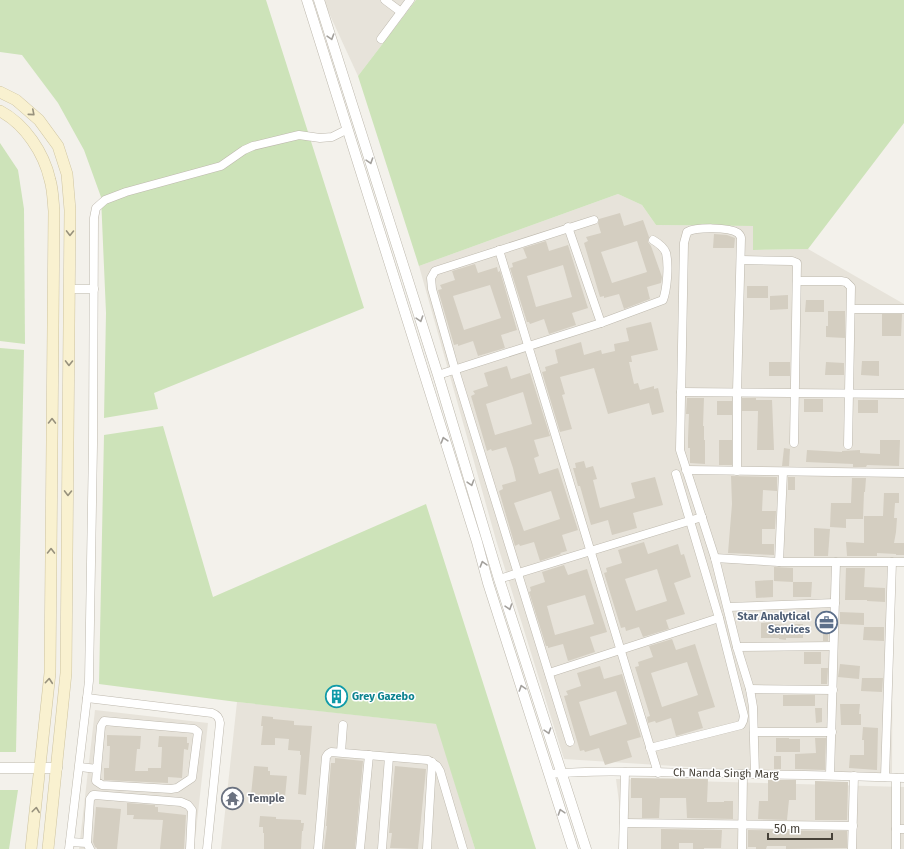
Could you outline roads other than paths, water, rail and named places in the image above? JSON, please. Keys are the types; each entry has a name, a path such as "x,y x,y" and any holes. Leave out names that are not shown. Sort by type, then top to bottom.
{"main road":[{"path":"0,92 16,100 39,120 58,146 67,174 70,210 66,673 48,849"},
{"path":"0,111 9,116 28,133 40,152 50,179 54,211 50,673 41,768 31,849"}],"street":[{"path":"307,0 477,542 488,583 573,849"},
{"path":"319,0 438,375 499,579 586,849"},
{"path":"385,0 401,12"},
{"path":"381,40 410,0"},
{"path":"190,849 192,810 188,805 181,802 95,795 90,799 88,846 70,845 89,681 91,616 94,212 96,208 105,200 126,192 221,166 244,150 253,146 299,135 320,138 332,137 348,130"},
{"path":"570,742 455,370 432,289 431,278 435,271 568,227 594,220"},
{"path":"568,227 601,323"},
{"path":"737,471 737,392 742,238 732,231 723,229 692,229 687,232 684,243 680,450 715,558 737,647 750,689 753,707 755,774"},
{"path":"438,375 601,323 663,300 666,283 666,253 661,245 653,240"},
{"path":"499,250 658,773"},
{"path":"741,260 794,262 797,263 798,266 794,443"},
{"path":"797,281 841,281 846,282 852,290 848,394 848,445"},
{"path":"69,289 94,289"},
{"path":"851,309 904,309"},
{"path":"681,392 904,394"},
{"path":"686,470 904,474"},
{"path":"779,562 783,472"},
{"path":"650,748 741,724 744,716 719,618 676,474"},
{"path":"499,579 702,516"},
{"path":"477,542 488,539"},
{"path":"715,558 779,562 904,562"},
{"path":"830,775 836,562"},
{"path":"885,777 892,562"},
{"path":"728,607 834,603"},
{"path":"549,673 719,618"},
{"path":"737,647 833,646"},
{"path":"750,689 832,690"},
{"path":"87,698 212,713 217,715 220,719 220,723 207,849"},
{"path":"104,721 194,729 198,732 192,778 177,788 171,789 102,785 96,781 97,769 101,726 104,721"},
{"path":"341,752 343,725"},
{"path":"754,732 832,732"},
{"path":"318,849 326,757 331,752 389,756 428,760 432,762 440,771 462,849"},
{"path":"360,849 369,755"},
{"path":"382,849 389,756"},
{"path":"427,849 432,762"},
{"path":"80,767 97,769"},
{"path":"0,768 57,768"},
{"path":"624,849 625,772"},
{"name":"Ch Nanda Singh Marg","path":"549,774 625,772 830,775 900,778"},
{"path":"742,849 743,774"},
{"path":"852,849 854,776"},
{"path":"896,849 900,829 900,778"},
{"path":"624,823 853,826"}],"place":[{"name":"Star Analytical Services","path":"826,622"},
{"name":"Grey Gazebo","path":"337,696"},
{"name":"Temple","path":"233,798"}]}
